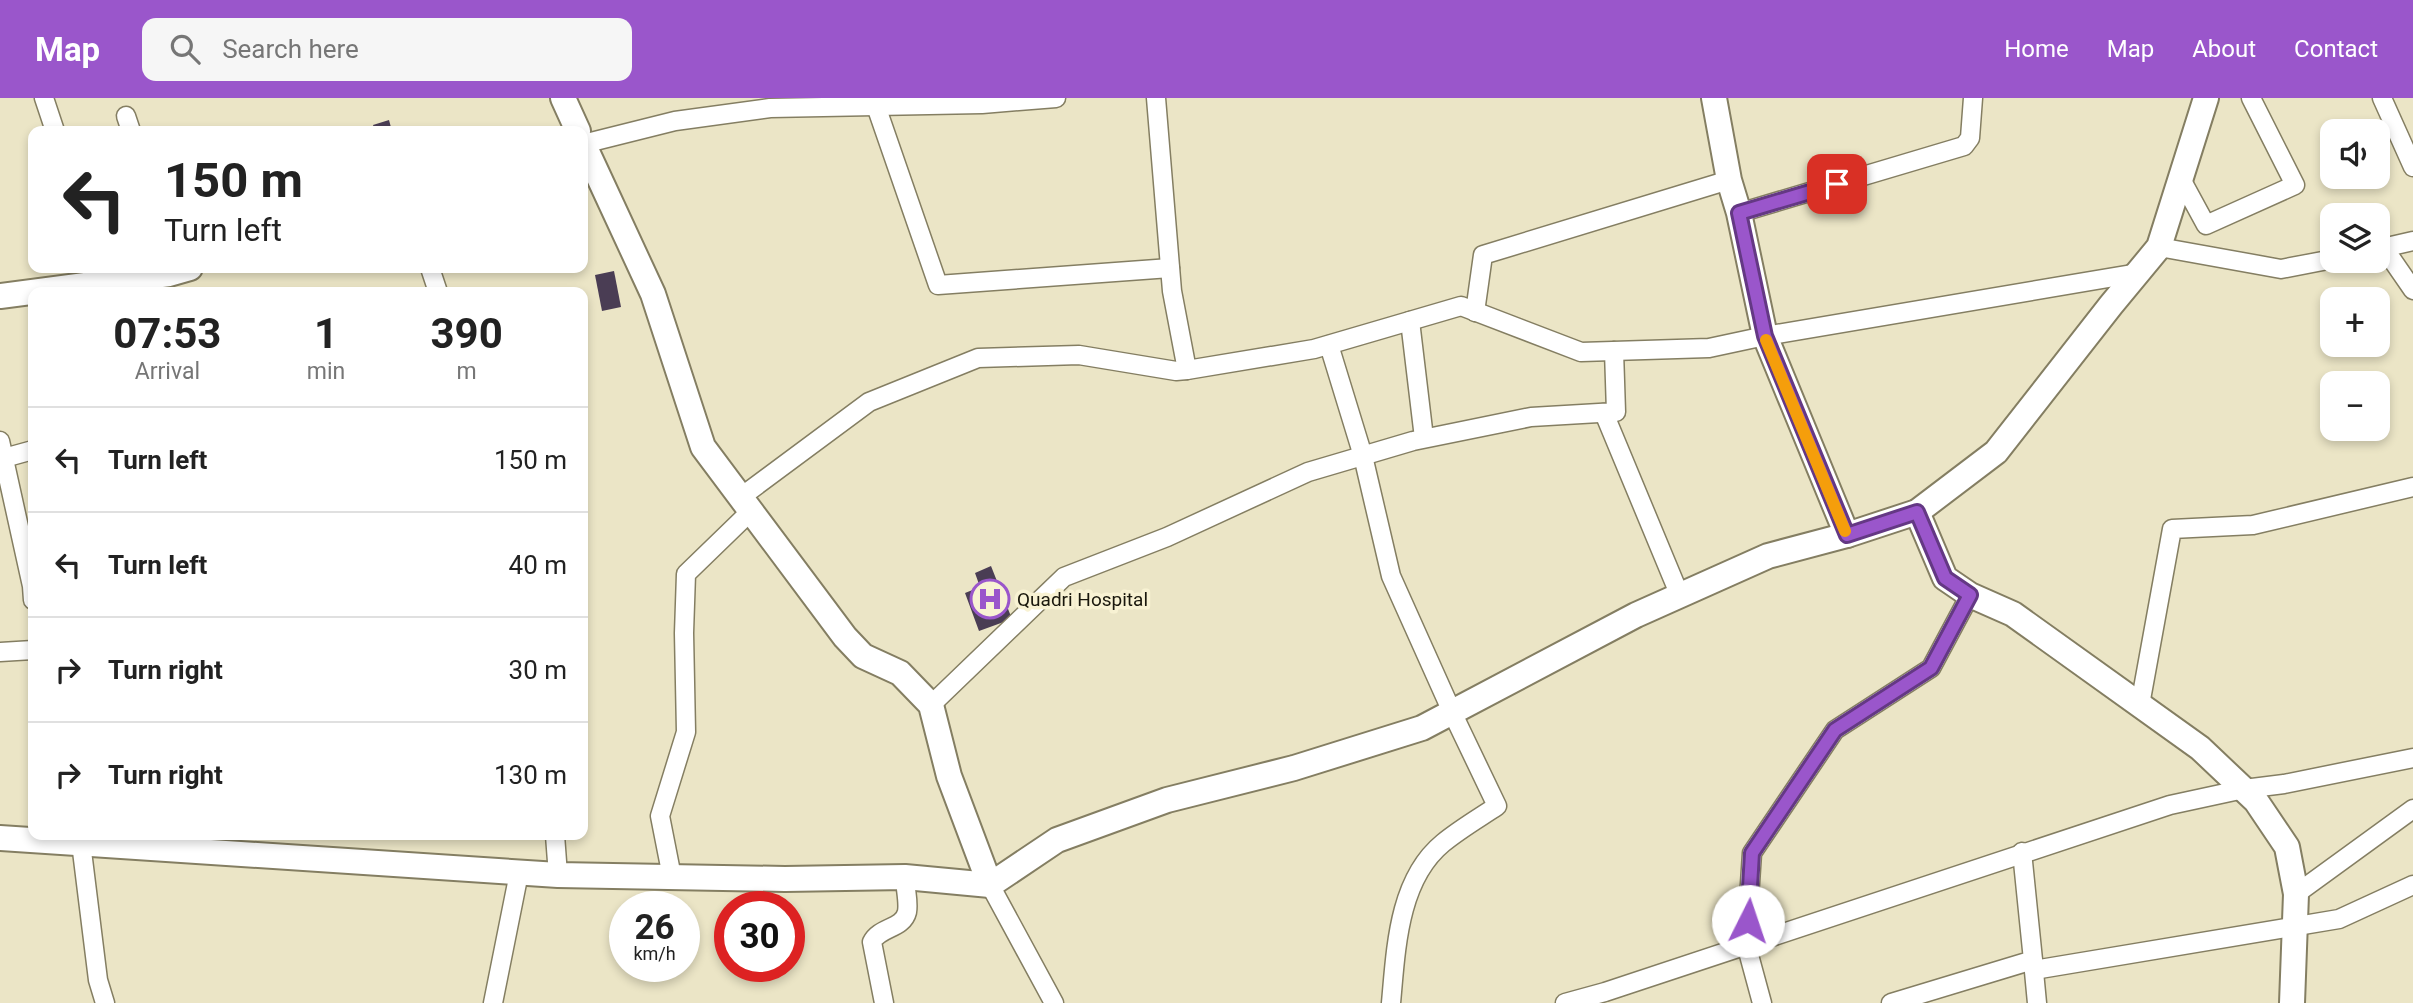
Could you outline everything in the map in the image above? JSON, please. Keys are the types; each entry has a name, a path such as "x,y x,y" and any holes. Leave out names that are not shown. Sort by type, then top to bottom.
{"main road":[{"path":"563,98 576,126"},
{"path":"1714,98 1729,180 1739,213 1765,336 1847,535"},
{"path":"59,840 558,875 905,877 990,885 1057,840 1167,800 1294,768 1422,728 1636,615 1768,556 1847,535 1917,512 1996,452 2160,247 2206,98"},
{"path":"588,159 653,294 703,447 845,637 863,656 900,673 930,705 949,776 990,885"},
{"path":"62,287 155,273"},
{"path":"0,296 28,292"},
{"path":"1917,512 1945,578 1970,595 2013,614 2200,748 2256,801 2287,847 2295,894 2292,1003"},
{"path":"0,838 28,838"}],"street":[{"path":"44,98 53,126"},
{"path":"588,150 675,121 755,104 770,108 876,106 901,102 1055,98"},
{"path":"1156,98 1170,268 1187,370"},
{"path":"1739,213 1964,146 1970,138 1973,98"},
{"path":"2181,179 2206,225 2295,185 2250,98"},
{"path":"2382,98 2407,139 2413,167"},
{"path":"876,106 938,285 1170,268"},
{"path":"1475,312 1483,255 1729,180"},
{"path":"2390,247 2413,241"},
{"path":"2160,247 2281,269 2320,262"},
{"path":"2390,261 2413,290"},
{"path":"672,877 660,816 686,732 686,574 746,504 869,402 978,358 1079,355 1176,371 1187,370 1314,349 1461,306 1581,352 1709,348 1765,336 2138,273"},
{"path":"1410,321 1424,439"},
{"path":"1329,345 1363,456 1391,576 1497,806 1442,844 1414,878 1397,940 1391,1003"},
{"path":"930,705 1064,577 1167,537 1308,472 1424,439 1531,417 1616,412 1614,351"},
{"path":"1604,413 1679,596"},
{"path":"28,450 2,450 28,568"},
{"path":"2140,705 2172,529 2253,524 2413,487"},
{"path":"1762,1003 1746,944 1752,853 1835,730 1931,668 1970,595"},
{"path":"0,652 28,650"},
{"path":"1564,1003 1605,992 2170,805 2413,758"},
{"path":"2295,894 2413,809"},
{"path":"555,840 558,875"},
{"path":"81,843 98,980 105,1003"},
{"path":"2022,852 2037,1003"},
{"path":"493,1003 519,873"},
{"path":"884,1003 872,942 876,935 905,918 905,877"},
{"path":"990,885 1054,1003"},
{"path":"1891,1003 2033,965 2294,928 2339,919 2413,885"}],"building":[{"path":"389,120 391,126 373,126"},
{"path":"614,271 621,307 602,311 595,275"},
{"path":"991,566 1012,619 979,631 965,593 980,587 975,573"}],"slow traffic":[{"path":"1766,340 1845,531"}],"place":[{"name":"Quadri Hospital","path":"990,599"}],"route":[{"path":"1748,921 1752,853 1835,730 1931,668 1970,595 1945,578 1917,512 1847,535 1765,336 1739,213 1837,184"}]}
